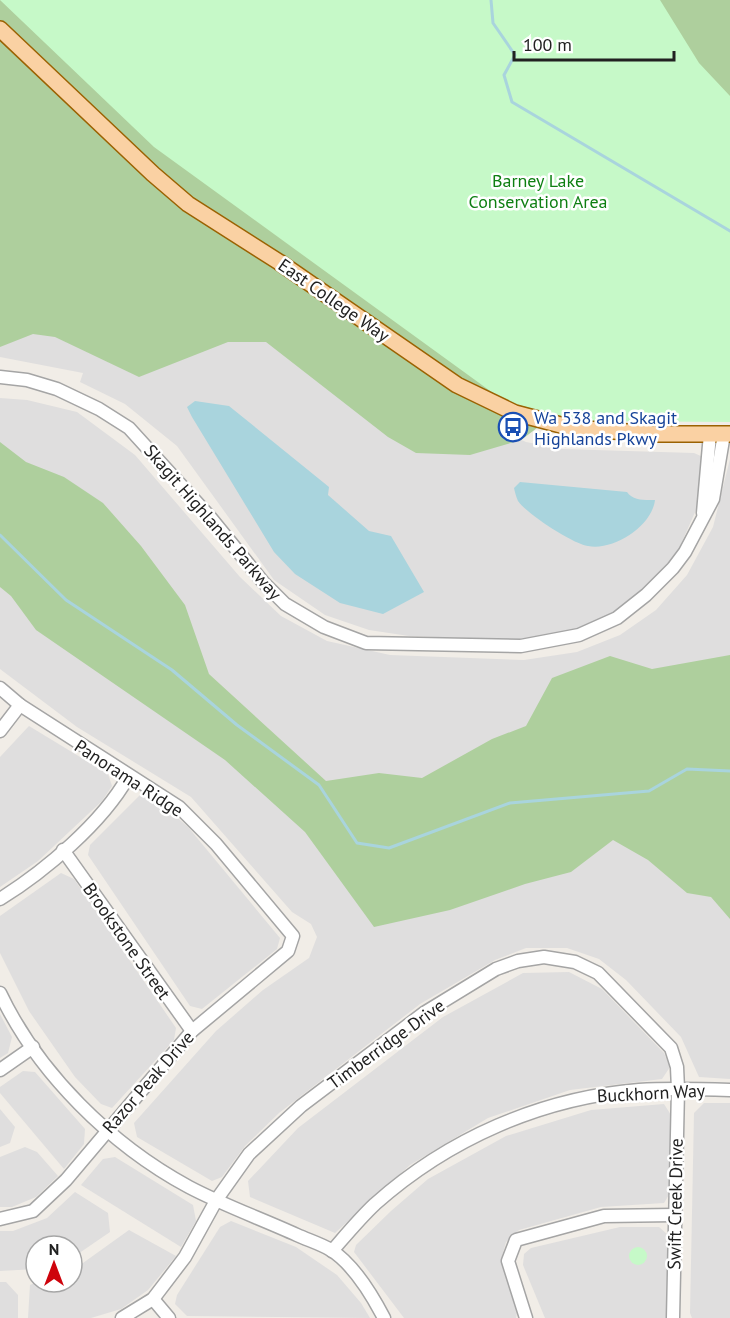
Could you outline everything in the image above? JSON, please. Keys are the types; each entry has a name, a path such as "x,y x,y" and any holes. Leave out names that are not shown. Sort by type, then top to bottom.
{"main road":[{"name":"East College Way","path":"0,29 153,174 188,204 279,262 457,385 515,413 572,428 655,434 721,434"}],"street":[{"name":"Skagit Highlands Parkway","path":"0,377 27,380 57,389 99,409 129,428 210,517 262,582 285,604 324,627 366,643 521,646 579,635 617,618 646,595 673,568 703,516 712,499 721,434"},
{"name":"Panorama Ridge","path":"0,688 20,705 128,777 179,807 216,844 292,936"},
{"path":"0,731 20,705"},
{"path":"0,899 18,888 63,850 105,809 128,777"},
{"name":"Brookstone Street","path":"63,850 192,1031"},
{"name":"Razor Peak Drive","path":"0,1219 33,1211 66,1180 192,1031 288,951 292,936"},
{"name":"Timberridge Drive","path":"122,1318 153,1299 184,1257 217,1199 249,1154 301,1106 424,1013 496,969 518,961 544,957 575,962 598,973 671,1048 677,1067 678,1089"},
{"path":"0,993 33,1047 66,1090 106,1130 138,1157 190,1188 332,1251 370,1290 384,1318"},
{"path":"0,1070 33,1047"},
{"name":"Swift Creek Drive","path":"673,1318 678,1089"},
{"name":"Buckhorn Way","path":"332,1251 375,1204 421,1168 478,1134 529,1112 587,1097 639,1090 730,1090"},
{"path":"526,1318 508,1261 516,1240 604,1216 674,1215"},
{"path":"153,1299 169,1318"}],"shaded area":[{"path":"0,70 481,422 526,442 562,449 694,453 703,457 700,501 677,553 632,602 603,620 562,635 518,640 409,636 369,630 325,615 274,580 177,446 125,404 80,382 83,373 0,357"},
{"path":"0,398 27,400 77,412 135,455 240,577 281,616 327,641 390,655 524,660 577,652 620,635 656,610 687,575 713,527 730,459 730,1079 699,1077 681,1037 626,980 599,959 567,948 526,948 495,960 420,1004 279,1113 245,1146 222,1177 212,1181 137,1137 134,1123 216,1031 263,990 309,958 317,937 311,924 292,912 191,797 77,727 0,669"},
{"path":"29,726 108,774 112,786 102,801 38,861 0,887 0,757"},
{"path":"140,795 166,808 188,827 280,938 277,949 202,1009 190,1006 88,855 90,845"},
{"path":"61,873 74,879 176,1028 174,1040 112,1108 101,1104 75,1077 29,1011 0,953 0,916"},
{"path":"569,972 602,989 664,1053 670,1067 662,1079 570,1090 488,1118 410,1165 335,1233 250,1197 248,1181 298,1128 443,1017 523,973"},
{"path":"0,1014 12,1037 8,1053 0,1058"},
{"path":"23,1071 35,1072 85,1129 84,1144 64,1169 0,1093 0,1087"},
{"path":"704,1103 730,1103 730,1318 692,1318 690,1313 694,1113"},
{"path":"664,1104 671,1115 670,1193 664,1203 601,1207 519,1230 506,1242 501,1260 517,1313 516,1318 404,1318 354,1252 356,1245 428,1179 506,1136 591,1110"},
{"path":"0,1109 15,1127 10,1143 0,1147"},
{"path":"25,1147 37,1152 58,1176 36,1197 12,1207 0,1207 0,1157"},
{"path":"115,1157 193,1205 196,1221 181,1247 81,1185 103,1159"},
{"path":"75,1192 108,1213 110,1232 84,1250 84,1234 24,1234 24,1270 0,1271 0,1231 13,1231 47,1218"},
{"path":"231,1221 296,1247 337,1275 361,1303 370,1318 187,1316 175,1304 177,1295 220,1227"},
{"path":"620,1227 659,1227 668,1235 666,1318 545,1318 523,1265 524,1254 531,1248"},
{"path":"129,1230 176,1256 148,1290 121,1309 91,1318 28,1318 29,1294 84,1294 84,1262"},
{"path":"0,1282 6,1282 18,1295 18,1318 0,1318"}],"green space":[{"name":"Barney Lake Conservation Area","path":"0,0 730,0 730,412 565,407 521,440 470,455 416,453 388,437 266,342 228,342 139,377 55,337 33,334 0,347"},
{"name":"Barney Lake Conservation Area","path":"0,0 660,0 699,63 730,96 730,422 577,421 504,401 154,147"},
{"path":"0,442 26,462 64,477 103,503 141,546 185,605 209,674 326,781 379,773 422,778 492,739 526,726 552,678 610,656 652,669 730,655 730,919 711,897 687,893 648,860 613,840 571,872 525,884 450,910 374,927 305,832 225,760 36,630 11,596 0,587"},
{"path":"638,1247 644,1250 647,1256 644,1262 638,1265 632,1262 629,1256 632,1250"}],"water":[{"path":"195,401 229,406 329,487 328,495 369,531 391,536 424,592 383,614 340,603 295,574 274,552 192,417 187,407"},
{"path":"520,482 627,492 643,500 655,500 647,519 630,535 609,545 588,546 562,534 523,507 518,501 514,488"}],"waterway":[{"path":"491,0 493,23 515,55 504,75 512,102 730,231"},
{"path":"0,535 66,600 172,670 237,725 319,785 357,843 389,848 510,803 649,791 687,769 730,771"}],"place":[{"name":"Wa 538 and Skagit Highlands Pkwy","path":"513,427"}]}
